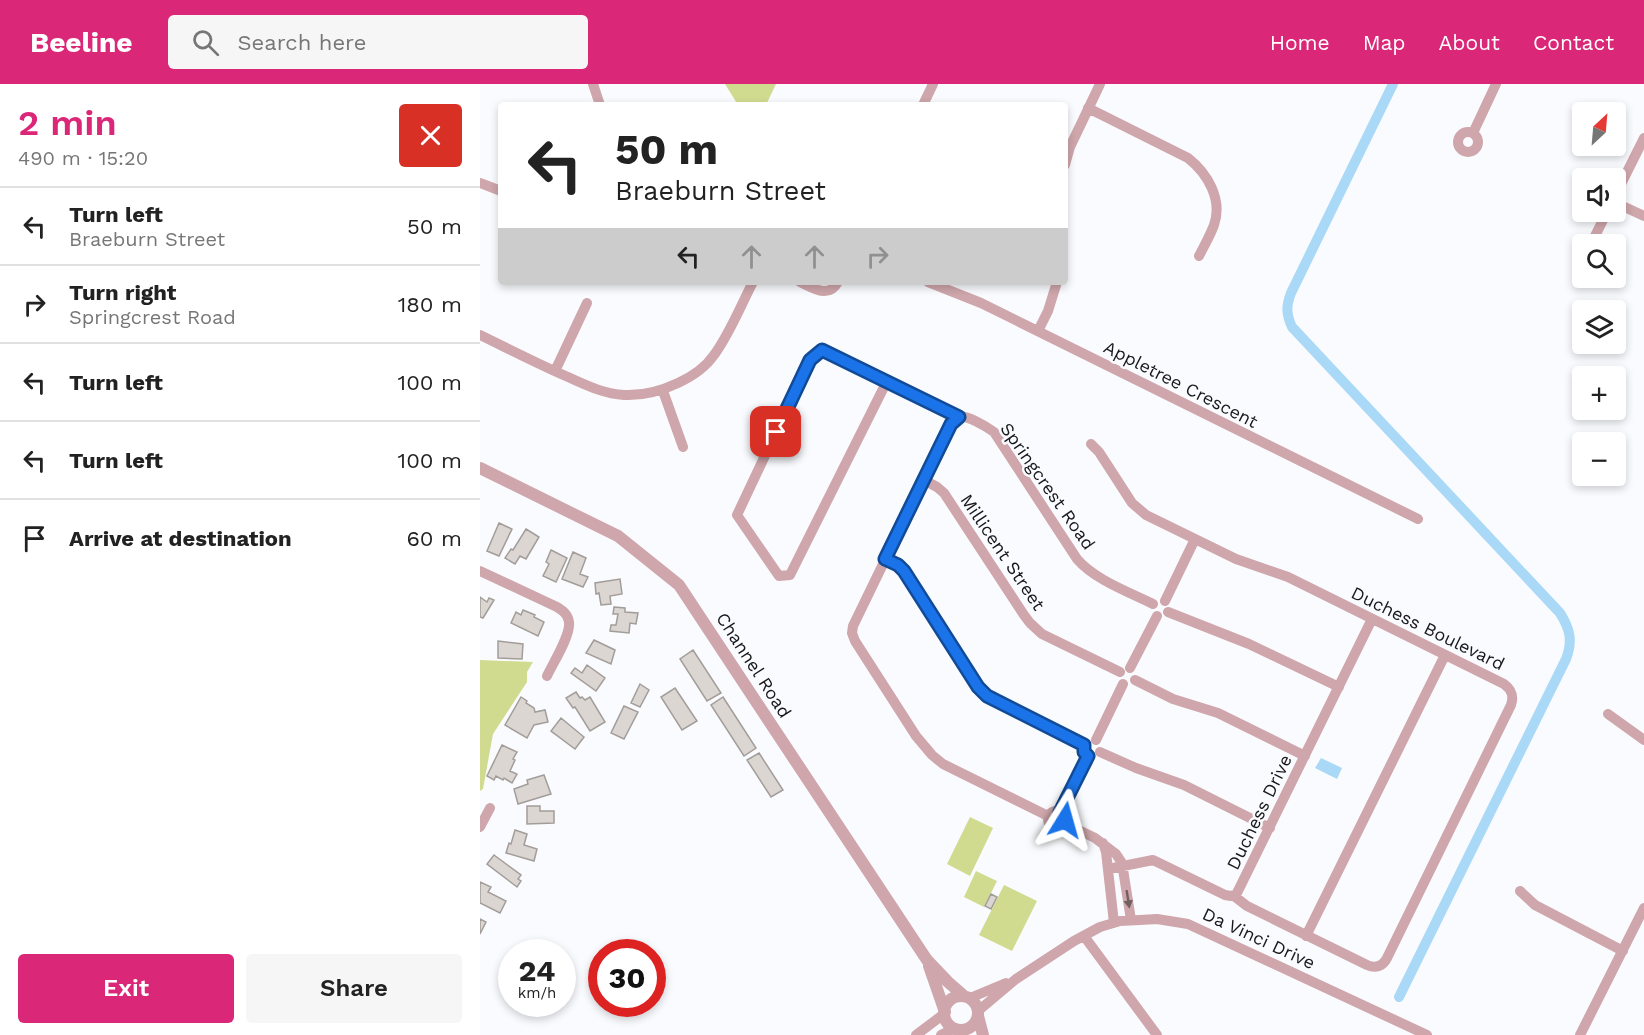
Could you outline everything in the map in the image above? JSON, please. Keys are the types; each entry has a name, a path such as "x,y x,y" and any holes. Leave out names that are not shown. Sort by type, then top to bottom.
{"street":[{"path":"593,84 599,102"},
{"path":"924,102 933,84"},
{"path":"1068,154 1100,84"},
{"path":"1473,132 1496,84"},
{"path":"1088,108 1188,158 1209,180 1215,196 1215,223 1199,256"},
{"path":"1626,174 1644,138"},
{"path":"480,183 498,189"},
{"path":"1626,208 1644,216"},
{"path":"480,335 555,371 609,393 624,395 663,391 687,379 712,357 751,285"},
{"path":"807,285 822,291 830,291 837,285"},
{"name":"Appletree Crescent","path":"936,285 981,303 1419,519"},
{"path":"1038,331 1048,311 1055,285"},
{"path":"555,371 586,303"},
{"name":"Springcrest Road","path":"887,381 790,575 779,576 737,515 810,360 822,350 994,432 1083,566 1097,576 1153,604"},
{"path":"663,391 684,447"},
{"path":"959,417 951,424 853,626 852,633 916,736 932,755 944,764 1048,816 1050,824 1054,827 1060,827 1064,823 1064,815 1060,812 1054,811 1048,816"},
{"name":"Duchess Boulevard","path":"1091,444 1140,511 1241,562 1288,577 1507,686 1512,692 1512,703 1387,958 1381,965 1370,967 1247,906 1234,896"},
{"name":"Channel Road","path":"480,468 618,536 679,585 927,960 948,982 967,997"},
{"name":"Millicent Street","path":"924,480 944,493 1024,615 1035,628 1042,634 1125,670"},
{"path":"1157,616 1165,616 1195,539"},
{"path":"885,559 898,565 904,571 978,687 987,696 1084,745"},
{"path":"480,571 557,607 566,614 569,624 567,634 547,676"},
{"path":"1157,616 1153,611 1153,604 1160,600 1211,630 1249,644 1339,687"},
{"path":"1135,680 1129,685 1119,680 1157,616"},
{"name":"Duchess Drive","path":"1107,869 1153,860 1225,895 1234,896 1270,828 1372,619"},
{"path":"1306,936 1444,655"},
{"path":"1125,670 1134,672 1135,680"},
{"path":"1135,680 1173,699 1218,713 1305,756"},
{"path":"1096,740 1124,684"},
{"path":"1608,714 1644,740"},
{"path":"1096,740 1087,741 1084,745 1084,752 1088,756 1095,756 1100,752"},
{"path":"1096,740 1100,744 1100,752"},
{"path":"1100,752 1184,785 1270,828"},
{"path":"1060,812 1088,756"},
{"path":"480,827 490,808"},
{"path":"1064,823 1103,843 1116,854 1122,866 1131,920"},
{"path":"1103,843 1114,923"},
{"path":"1520,891 1535,905 1623,951"},
{"path":"1580,1035 1644,908"},
{"name":"Da Vinci Drive","path":"978,1013 1016,979 1100,927 1131,920 1157,919 1188,924 1423,1034"},
{"path":"1084,936 1157,1035"},
{"name":"Channel Road","path":"927,960 944,1013"},
{"name":"Da Vinci Drive","path":"967,997 1016,979"},
{"path":"916,1035 944,1013 946,1006 953,998 967,997 974,1001 983,1035"},
{"path":"944,1013 949,1024 961,1031"},
{"path":"941,1035 969,1028 975,1023 978,1013"}],"green space":[{"path":"725,84 776,84 767,102 736,102"},
{"path":"480,660 533,662 527,672 527,682 493,734 483,789 480,791"},
{"path":"970,817 993,828 970,876 947,864"},
{"path":"976,871 997,881 984,907 964,897"},
{"path":"1004,885 1037,901 1012,951 979,935"}],"water":[{"path":"1321,758 1342,768 1337,779 1315,768"}],"building":[{"path":"499,523 512,529 499,556 487,551"},
{"path":"526,529 539,537 526,559 520,556 515,564 505,558"},
{"path":"551,550 567,558 556,582 543,576 549,564 546,562"},
{"path":"573,552 586,558 580,574 588,577 583,587 562,579"},
{"path":"620,579 622,594 610,596 611,604 601,605 599,593 596,594 595,583"},
{"path":"480,597 487,602 489,598 494,600 483,618 480,617"},
{"path":"614,607 625,608 625,612 638,613 636,624 630,623 629,633 610,631 611,625 616,625 618,614 613,614"},
{"path":"523,610 544,622 538,636 511,623 516,612 521,615"},
{"path":"594,640 615,650 611,664 586,653"},
{"path":"498,641 523,644 522,659 498,658"},
{"path":"693,650 721,693 707,701 680,659"},
{"path":"587,665 605,678 596,691 571,673 575,668 582,673"},
{"path":"640,684 649,690 640,707 631,703"},
{"path":"675,688 697,721 682,730 661,697"},
{"path":"576,692 580,698 585,700 590,697 605,722 590,731 575,707 573,708 566,698"},
{"path":"521,697 534,708 535,712 545,710 548,722 534,725 527,738 505,725"},
{"path":"723,697 756,748 744,756 711,705"},
{"path":"624,706 638,712 624,739 611,733"},
{"path":"561,718 584,737 575,749 551,731"},
{"path":"502,745 517,752 510,771 517,774 512,783 504,778 503,780 496,776 494,780 487,776"},
{"path":"759,753 783,790 771,797 747,760"},
{"path":"544,775 551,794 518,804 514,789 528,784 527,780"},
{"path":"527,806 540,806 540,811 554,811 554,823 527,824"},
{"path":"515,830 527,834 524,845 537,849 534,861 506,853"},
{"path":"494,855 521,875 518,879 521,881 517,887 487,864"},
{"path":"480,882 491,887 488,892 506,901 500,913 480,903"},
{"path":"991,894 997,897 991,909 985,906"},
{"path":"480,919 486,922 480,934"}],"waterway":[{"path":"1393,84 1291,293 1288,306 1289,318 1292,327 1560,613 1566,624 1570,641 1566,659 1399,997"}],"route":[{"path":"776,432 810,360 822,350 959,417 951,424 885,559 898,565 904,571 978,687 987,696 1084,745 1083,750 1088,756 1060,812 1064,815 1065,820"}]}
